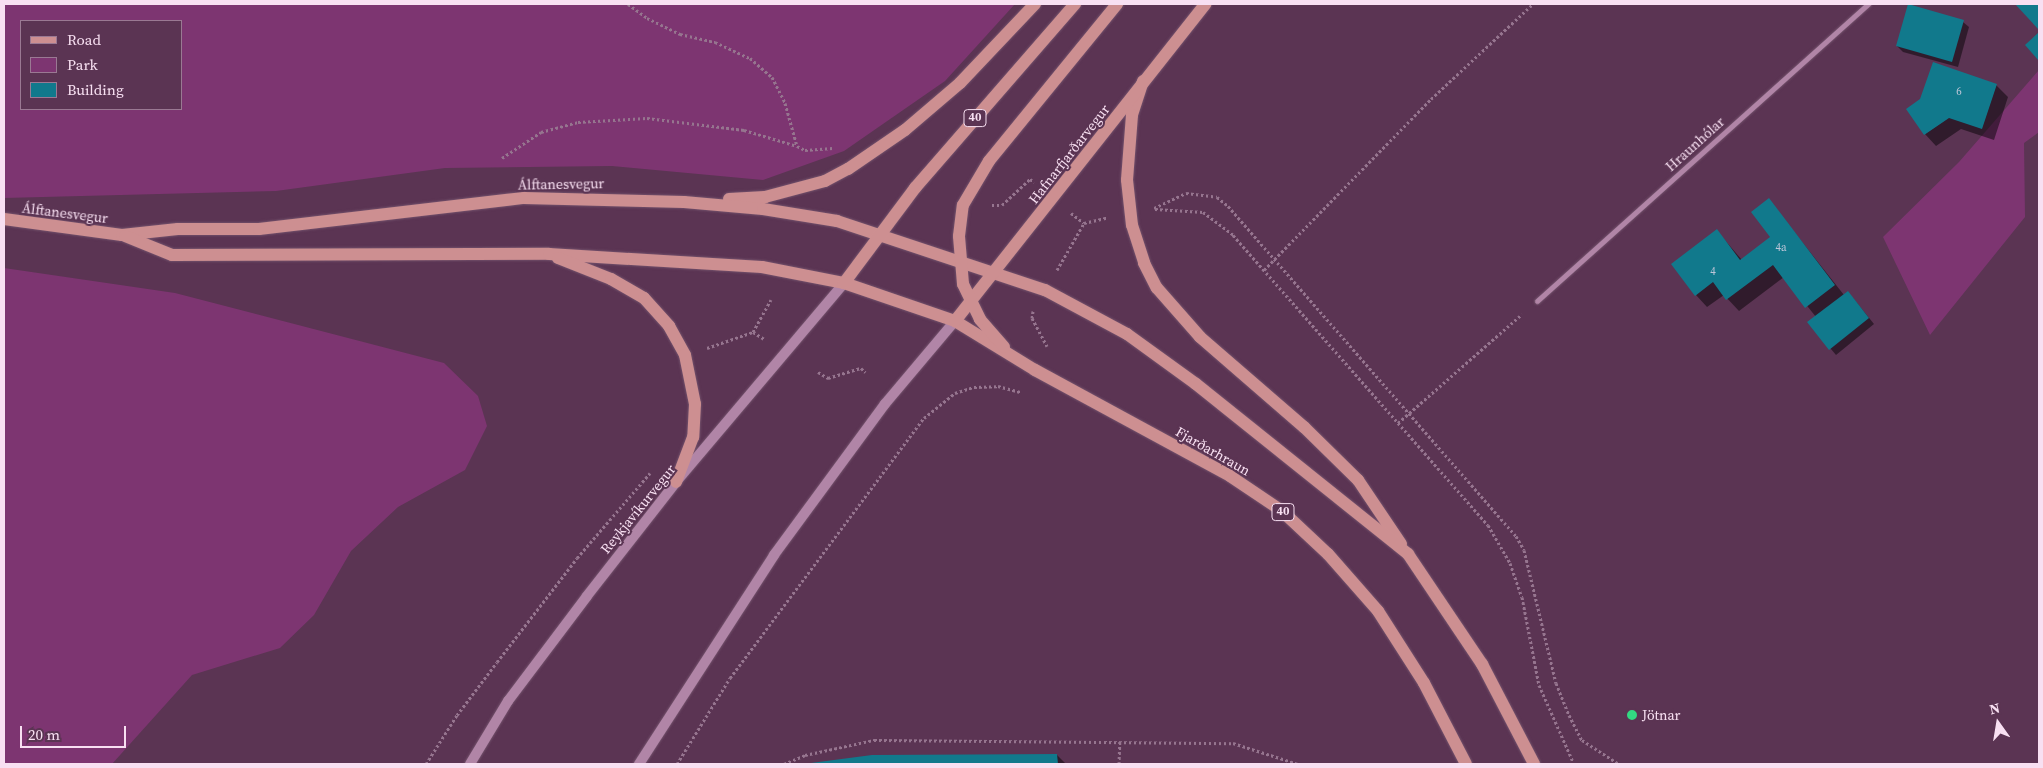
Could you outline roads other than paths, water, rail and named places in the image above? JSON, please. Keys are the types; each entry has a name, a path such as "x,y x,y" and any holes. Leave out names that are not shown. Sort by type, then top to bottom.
{"main road":[{"path":"684,202 765,197 825,180 848,169 906,130 960,83 1035,4"},
{"name":"40","path":"844,283 878,234 1075,4"},
{"path":"1011,356 980,319 970,302 959,261 963,205 975,181 1118,4"},
{"name":"Hafnarfjarðarvegur","path":"955,321 1054,199 1205,4"},
{"path":"1143,82 1132,115 1127,180 1132,225 1144,263 1157,288 1200,337 1304,427 1358,480 1482,664 1534,764"},
{"name":"Álftanesvegur","path":"4,220 122,235 178,229 260,229 524,198 684,202 763,209 837,221 993,273"},
{"name":"Álftanesvegur","path":"122,235 172,255 549,254 762,267 844,283"},
{"path":"549,254 611,279 644,298 669,326 685,355 696,404 693,437 676,482"},
{"path":"993,273 1059,296 1127,334 1196,384 1408,554"},
{"name":"Fjarðarhraun","path":"844,283 955,321 1011,356 1230,476 1282,511 1328,554 1378,610 1424,683 1466,764"},
{"name":"Reykjavíkurvegur","path":"470,764 508,701 676,482 844,283"},
{"path":"640,764 774,555 885,404 955,321"}],"street":[{"name":"Hraunhólar","path":"1537,301 1868,4"}],"place":[{"name":"Jötnar","path":"1632,715"}]}
